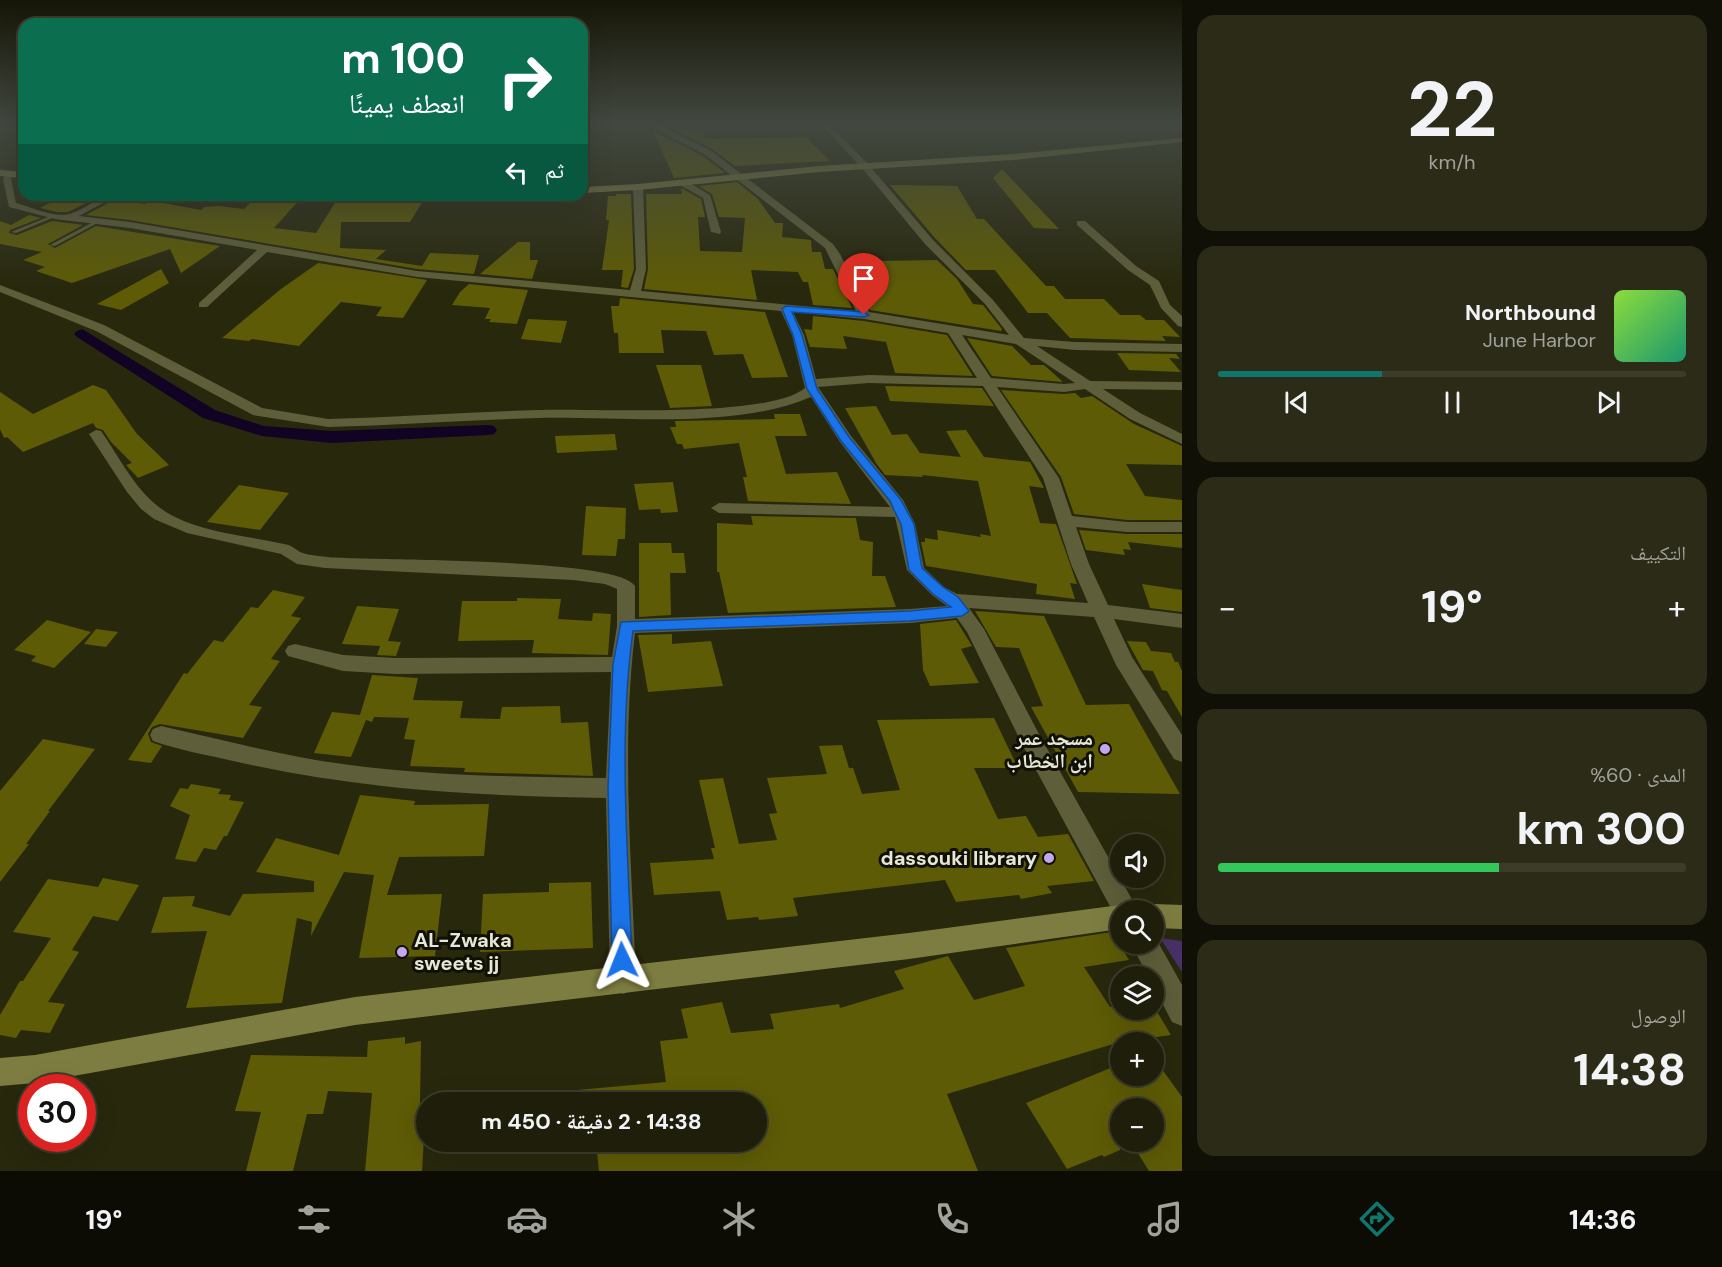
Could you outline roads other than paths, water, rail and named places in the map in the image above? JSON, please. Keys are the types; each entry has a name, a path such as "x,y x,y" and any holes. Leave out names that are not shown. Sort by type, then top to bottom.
{"main road":[{"path":"588,190 638,188 755,177"},
{"path":"1164,916 1182,917"},
{"path":"0,1072 46,1067 355,1011 909,946 1110,918"}],"street":[{"path":"6,177 6,204 55,216 99,221 438,277 864,315 1020,341 1075,346 1182,348"},
{"path":"874,177 929,242 969,280 1020,341 1135,416 1182,440"},
{"path":"741,178 829,246 864,315"},
{"path":"683,183 707,197 716,232"},
{"path":"634,295 641,269 638,188"},
{"path":"70,218 102,201"},
{"path":"1081,223 1131,268 1155,283 1165,306 1182,323"},
{"path":"203,305 264,249"},
{"path":"0,288 100,328 258,412 328,423 539,414 726,413 780,404 805,395 812,386 869,379 985,382 1064,388 1088,385 1182,387"},
{"path":"786,309 798,335 812,386 845,439 895,500 907,524 916,570 957,605 975,630 1032,742 1120,900"},
{"path":"951,328 1051,478 1065,521 1100,610 1123,660 1182,753"},
{"path":"96,434 148,506 168,519 204,532 286,550 304,560 383,568 484,569 614,578 626,585 626,626 621,664 617,788 623,981"},
{"path":"719,508 901,512"},
{"path":"1065,521 1127,526 1182,527"},
{"path":"626,626 910,616 957,605 1100,610 1182,621"},
{"path":"295,651 343,663 395,666 621,664"},
{"path":"161,735 301,766 351,774 518,787 617,788"},
{"path":"1150,954 1182,1012"}],"lane":[{"path":"14,232 55,216"},
{"path":"53,245 99,221"}],"waterway":[{"path":"82,334 209,414 262,431 332,437 488,430"}],"place":[{"name":"مسجد عمر ابن الخطاب","path":"1105,749"},
{"name":"dassouki library","path":"1049,858"},
{"name":"AL-Zwaka sweets jj","path":"402,952"}]}
